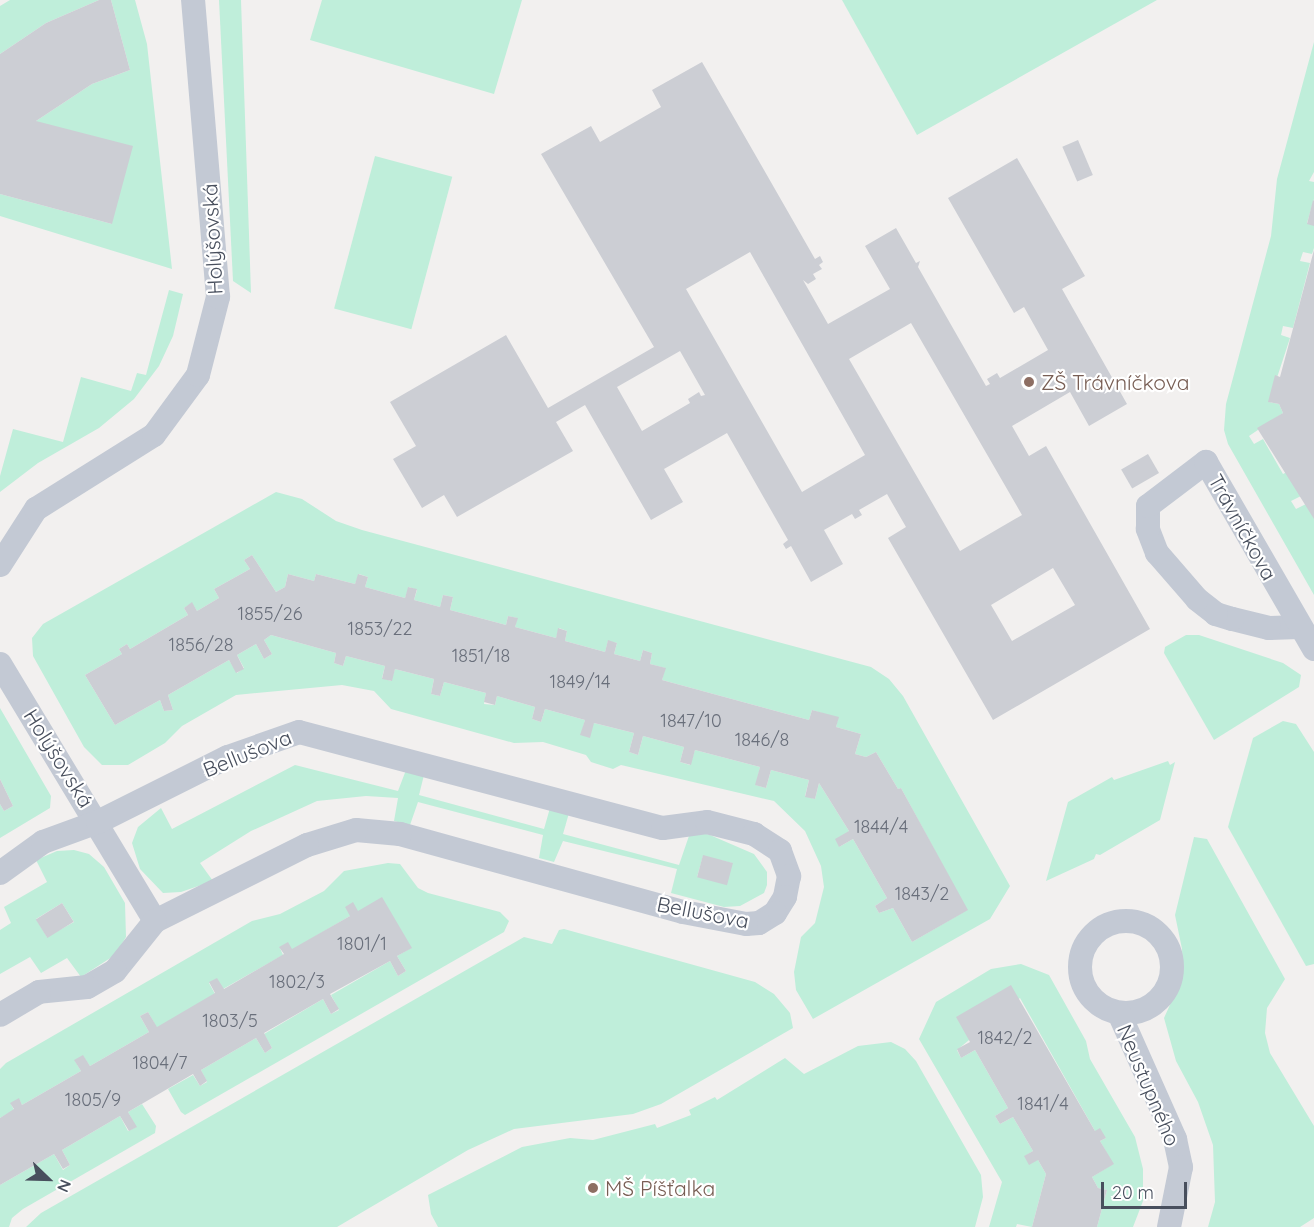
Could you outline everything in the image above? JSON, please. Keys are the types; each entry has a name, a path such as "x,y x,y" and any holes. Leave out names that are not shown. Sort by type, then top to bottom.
{"street":[{"name":"Holýšovská","path":"0,565 36,509 154,435 198,375 218,297 193,0"},
{"name":"Trávníčkova","path":"1299,627 1269,628 1232,620 1207,606 1157,553 1148,529 1148,506 1206,462 1299,627 1314,649"},
{"name":"Holýšovská","path":"0,664 98,822"},
{"name":"Bellušova","path":"0,873 43,842 98,822 228,756 299,732 663,828 707,822 754,834 780,851 789,876 785,897 775,913 759,923 746,924 683,912 400,834 356,830 307,845 155,921 115,971 87,987 39,992 0,1015"},
{"path":"98,822 155,921"},
{"name":"Neustupného","path":"1119,1013 1175,1139 1181,1167 1169,1227"}],"green space":[{"path":"10,0 99,0 46,23 0,54 0,6"},
{"path":"111,0 135,0 147,44 172,269 0,216 0,194 112,224 36,121 92,84 130,70"},
{"path":"219,0 241,0 251,293 233,281"},
{"path":"322,0 522,0 494,94 310,40"},
{"path":"842,0 1157,0 917,135"},
{"path":"1314,42 1314,172 1309,181 1314,182 1314,199 1307,223 1314,225 1314,248 1312,254 1303,252 1300,261 1310,263 1293,328 1283,326 1281,335 1290,338 1269,402 1279,404 1283,413 1249,436 1254,444 1263,439 1283,474 1287,472 1301,496 1291,501 1296,509 1306,504 1314,518 1314,595 1228,444 1224,430 1226,404 1271,236 1277,179"},
{"path":"375,156 452,177 411,329 334,309"},
{"path":"169,290 183,294 173,336 159,366 134,399 99,428 38,463 0,492 0,476 13,429 63,442 81,377 131,391 137,373 146,375"},
{"path":"276,492 302,499 336,521 362,530 871,667 889,679 903,696 1010,886 990,919 813,1019 796,990 794,972 801,937 815,923 824,887 821,866 805,831 774,801 621,765 613,769 591,762 586,755 543,742 514,743 391,709 374,691 342,685 236,695 182,726 165,743 128,765 102,765 84,747 33,656 32,638 43,624","holes":["252,555 276,592 285,587 288,574 314,581 316,574 355,584 359,574 368,577 365,587 405,598 409,587 417,590 414,600 440,607 443,595 453,597 450,610 506,625 508,616 517,618 515,627 556,638 559,628 567,631 565,641 605,652 608,641 617,643 614,654 640,661 643,650 652,653 650,664 665,668 662,680 809,720 812,710 838,718 836,727 861,734 855,754 866,757 876,752 898,789 901,788 967,910 912,942 893,908 879,913 875,906 887,898 853,839 839,847 849,831 819,783 815,799 805,796 809,780 771,770 766,788 756,785 760,767 695,750 690,765 680,762 684,747 643,736 638,755 629,752 634,733 594,723 581,735 585,720 545,709 541,722 532,719 535,707 497,696 495,705 484,704 486,693 444,682 440,696 431,694 434,679 395,669 391,681 382,678 385,666 346,656 343,666 334,663 336,653 271,635 264,640 272,654 264,659 256,644 237,655 244,668 237,673 229,660 168,695 173,710 164,711 160,700 115,725 85,675 122,654 119,649 127,644 130,649 188,615 184,608 192,603 197,611 219,598 214,589 250,569 244,560"]},
{"path":"1186,635 1199,635 1283,663 1301,675 1299,687 1214,740 1164,653 1165,647"},
{"path":"0,708 51,796 50,808 0,838 0,804 4,811 13,806 0,779"},
{"path":"1283,721 1296,724 1314,752 1314,964 1306,966 1228,827 1253,738"},
{"path":"1168,761 1170,765 1175,762 1160,820 1100,855 1096,854 1094,859 1046,881 1068,802 1112,777 1114,780"},
{"path":"295,765 398,791 406,770 424,775 419,795 544,829 550,808 569,813 563,834 679,865 691,830 710,835 754,854 767,872 767,885 764,893 740,906 724,907 671,893 677,869 563,841 554,862 539,858 543,835 418,802 410,825 394,821 398,798 366,796 317,801 251,831 200,863 213,881 181,892 163,893 140,869 132,843 138,827 161,808 172,829","holes":["703,856 732,863 697,877"]},
{"path":"1194,837 1207,839 1285,979 1267,1008 1265,1033 1270,1053 1314,1126 1314,1218 1300,1227 1208,1227 1215,1202 1213,1145 1198,1102 1176,1061 1164,1018 1183,976 1182,949 1175,915"},
{"path":"74,850 89,854 104,867 125,903 126,937 115,955 81,977 67,958 41,973 30,957 0,974 0,930 11,923 4,907 47,882 36,860 57,851","holes":["62,903 74,922 47,937 36,919"]},
{"path":"388,863 400,864 418,888 428,893 500,912 509,921 504,932 185,1115 181,1112 168,1089 193,1075 200,1086 207,1082 201,1070 256,1038 265,1053 272,1048 264,1034 323,999 331,1014 339,1010 331,995 390,961 398,976 406,971 397,956 411,948 350,916 292,950 280,948 283,955 223,989 217,979 209,983 215,994 157,1028 148,1012 140,1016 149,1032 90,1066 83,1056 75,1061 81,1071 22,1105 19,1099 11,1104 14,1110 0,1118 0,1069 6,1063 252,921 280,914 324,891 344,871"},
{"path":"564,929 755,982 774,994 790,1013 793,1028 661,1104 633,1114 514,1129 468,1150 337,1227 26,1227 41,1213 524,937 552,944 559,930"},
{"path":"1021,964 1049,975 1086,1041 1090,1059 1135,1137 1143,1169 1143,1201 1133,1227 1097,1227 1107,1190 1098,1188 1092,1177 1113,1164 1100,1141 1106,1138 1095,1131 1020,998 957,1050 961,1058 975,1050 1008,1108 995,1116 1000,1124 1013,1117 1033,1151 1025,1156 1038,1160 1046,1174 1032,1227 1017,1224 1016,1227 989,1227 1002,1182 919,1039 936,1002 991,969"},
{"path":"891,1042 905,1049 916,1061 981,1175 983,1197 975,1227 438,1227 431,1214 428,1195 522,1147 570,1138 593,1140 655,1124 657,1128 691,1115 689,1110 715,1097 717,1100 785,1058 804,1074 858,1046"},
{"path":"142,1104 156,1126 155,1133 23,1209 12,1218 9,1227 0,1227 0,1185 54,1154 63,1170 70,1165 62,1150 120,1116 128,1131 136,1127 128,1112"}],"building":[{"path":"99,0 111,0 130,70 92,84 36,121 133,146 112,224 0,194 0,54 46,23"},
{"path":"702,62 815,259 820,256 823,262 819,265 822,269 813,274 816,279 808,284 803,280 828,324 890,289 865,246 896,228 916,263 920,261 918,267 986,386 990,384 987,379 997,373 1000,378 1048,350 1024,307 1014,313 948,198 1017,158 1085,276 1062,289 1127,404 1089,426 1070,392 1012,426 1029,456 1046,446 1150,629 993,720 888,538 906,527 887,494 859,510 862,515 855,519 852,514 824,530 843,564 811,582 791,546 786,549 783,544 788,540 727,433 664,469 683,502 651,520 585,405 556,422 573,451 457,517 444,495 422,508 393,459 416,446 390,402 506,335 548,408 654,347 541,154 591,126 600,142 661,107 652,90","holes":["750,252 865,455 802,492 686,289","911,323 1022,515 960,551 849,359","680,351 705,395 701,396 699,392 688,399 690,403 642,431 617,387","1053,568 1075,605 1012,641 991,605"]},
{"path":"1078,140 1093,175 1077,182 1062,147"},
{"path":"1314,201 1314,226 1307,224"},
{"path":"1314,250 1314,519 1257,428 1283,413 1279,404 1268,402 1275,375 1280,377"},
{"path":"1148,454 1159,473 1132,489 1121,470"},
{"path":"252,555 276,592 285,587 288,574 314,581 316,574 355,584 358,574 368,577 365,587 405,598 408,587 417,589 414,600 440,607 443,595 453,597 450,610 506,625 508,616 518,618 515,627 556,638 558,628 567,631 565,641 605,652 608,640 617,643 614,654 640,661 643,650 652,653 650,664 666,668 662,680 809,720 812,710 839,717 836,727 861,734 855,754 866,757 876,752 898,789 901,788 968,910 912,942 893,908 879,913 875,906 887,898 853,839 839,847 835,839 849,831 819,783 815,799 805,797 809,780 771,770 766,788 755,785 760,767 695,750 691,765 680,762 684,747 643,736 638,755 629,752 634,733 594,723 590,738 580,735 585,720 545,709 541,722 532,719 535,707 497,696 495,705 484,702 486,693 444,682 440,696 431,694 434,679 395,669 392,681 382,679 385,666 346,656 343,666 334,663 336,653 271,635 264,640 272,654 264,659 256,644 237,655 244,669 236,673 229,660 168,695 173,710 164,711 160,700 115,725 85,675 122,654 119,649 127,644 130,649 188,615 184,608 192,602 197,611 219,598 214,589 250,569 244,560"},
{"path":"0,779 13,806 4,811 0,804"},
{"path":"703,855 733,863 727,885 697,877"},
{"path":"382,897 412,948 397,956 406,971 398,976 390,961 330,994 339,1009 331,1014 323,999 264,1033 272,1048 265,1053 256,1038 201,1070 207,1081 200,1086 193,1074 128,1112 137,1127 129,1131 120,1116 62,1150 70,1165 63,1169 54,1154 0,1185 0,1118 14,1109 10,1103 19,1098 22,1105 81,1071 74,1060 83,1055 90,1066 149,1032 140,1016 148,1012 157,1027 215,993 209,982 217,978 224,989 284,954 279,947 288,942 292,949 350,916 345,907 353,902 358,911"},
{"path":"62,903 74,922 47,938 36,919"},
{"path":"1011,985 1095,1131 1100,1128 1106,1138 1100,1141 1114,1164 1092,1177 1098,1188 1107,1190 1097,1227 1032,1227 1046,1174 1038,1160 1029,1165 1024,1156 1033,1151 1013,1117 1000,1124 995,1116 1008,1108 975,1050 961,1058 957,1049 970,1042 956,1017"}],"place":[{"name":"ZŠ Trávníčkova","path":"1029,382"},
{"name":"MŠ Píšťalka","path":"593,1188"}]}
